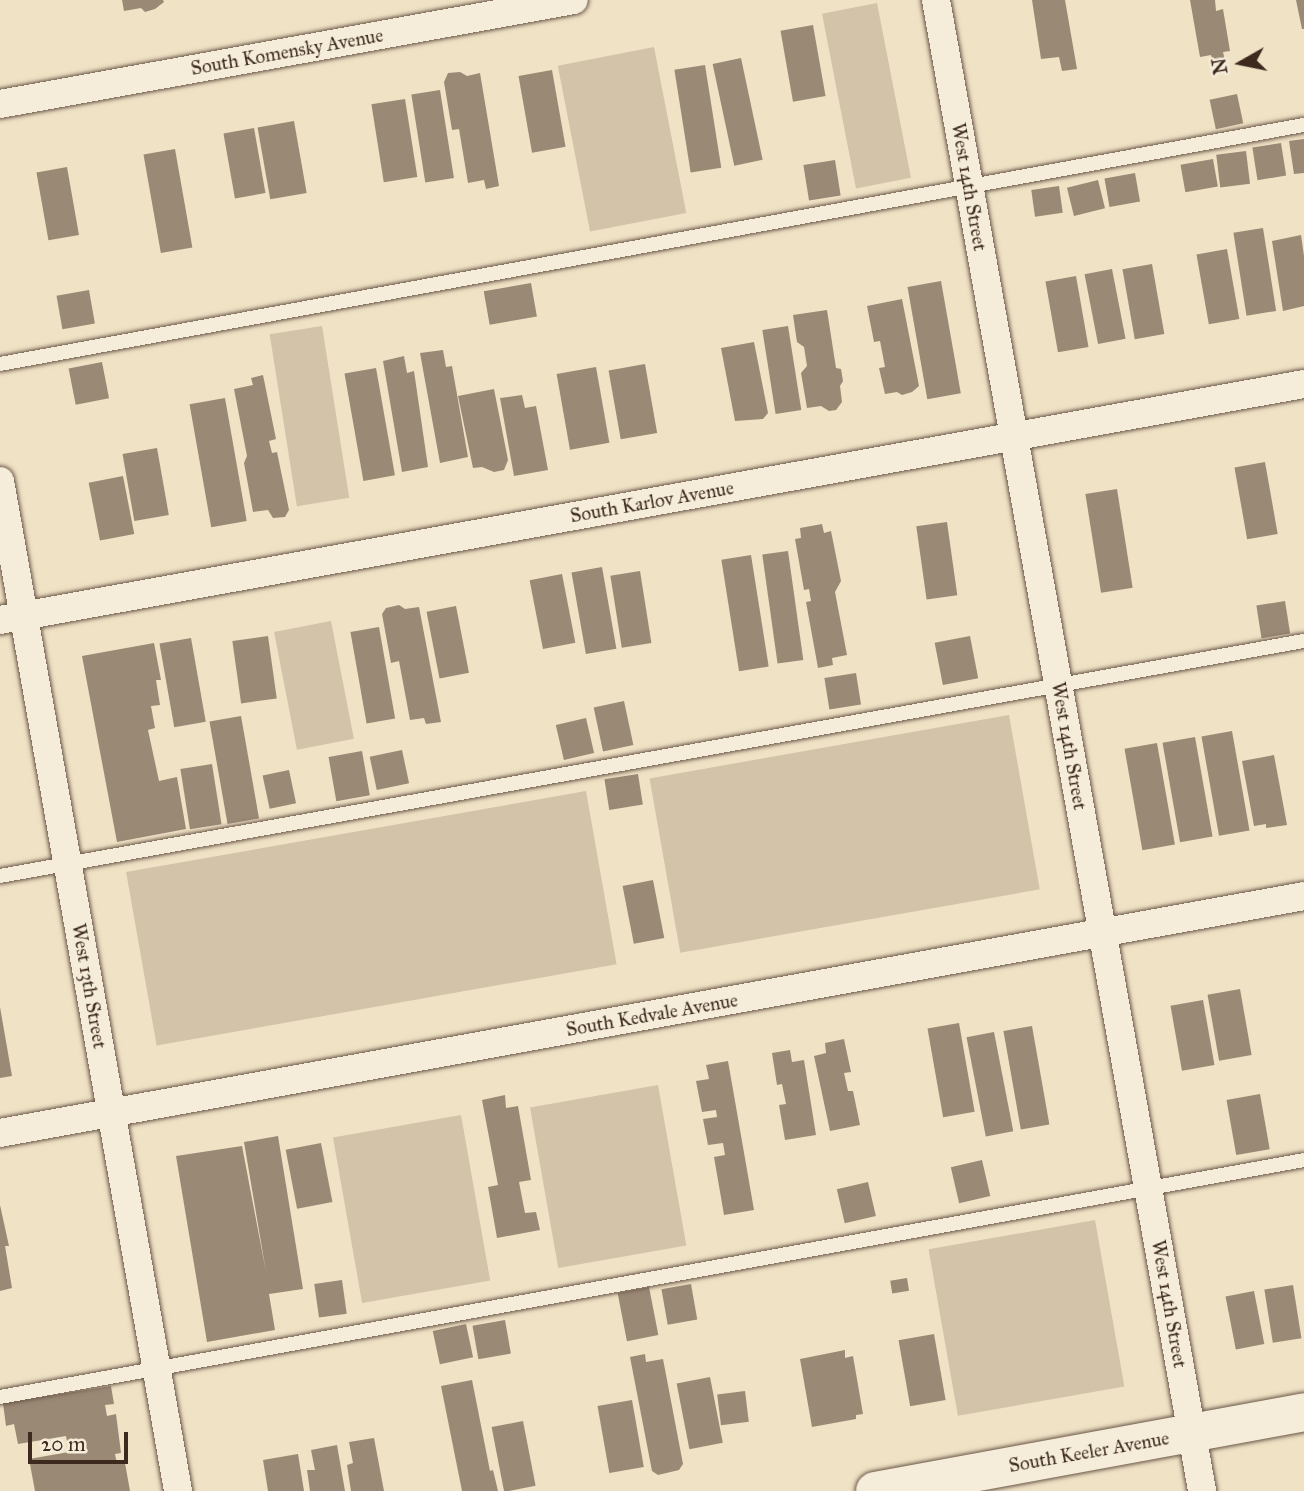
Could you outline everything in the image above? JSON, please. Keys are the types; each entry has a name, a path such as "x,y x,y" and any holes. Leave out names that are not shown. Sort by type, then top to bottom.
{"street":[{"name":"South Komensky Avenue","path":"0,104 574,0"},
{"name":"West 14th Street","path":"936,0 1202,1491"},
{"name":"South Karlov Avenue","path":"12,618 1304,384"},
{"name":"West 13th Street","path":"0,481 12,618 67,863 178,1491"},
{"name":"South Kedvale Avenue","path":"0,1133 1304,896"},
{"name":"South Keeler Avenue","path":"875,1491 1304,1412"}],"lane":[{"path":"0,364 1304,125"},
{"path":"0,876 1304,641"},
{"path":"0,1397 1304,1160"}],"shaded area":[{"path":"877,3 911,178 856,188 822,14"},
{"path":"654,47 686,213 590,232 558,66"},
{"path":"322,326 349,498 297,506 270,334"},
{"path":"331,621 354,739 297,750 274,632"},
{"path":"1009,715 1040,889 680,953 650,778"},
{"path":"586,791 617,964 157,1045 126,872"},
{"path":"658,1085 686,1246 558,1268 530,1108"},
{"path":"461,1115 490,1280 362,1303 333,1138"},
{"path":"1095,1220 1124,1386 958,1416 929,1249"}],"building":[{"path":"122,0 164,2 145,12 141,8 124,11"},
{"path":"1032,0 1065,0 1077,69 1062,71 1059,57 1041,59"},
{"path":"1190,0 1215,0 1216,11 1223,9 1230,51 1223,52 1225,61 1213,63 1211,55 1200,57"},
{"path":"1296,0 1304,0 1304,29 1302,29"},
{"path":"813,25 826,96 793,102 781,31"},
{"path":"741,58 763,160 734,166 713,64"},
{"path":"705,65 721,168 691,173 674,70"},
{"path":"552,70 566,147 532,153 519,76"},
{"path":"460,72 467,76 480,73 499,186 486,189 484,180 468,183 459,129 452,130 444,82 448,73"},
{"path":"440,90 454,178 425,182 411,95"},
{"path":"1237,94 1243,123 1216,129 1210,100"},
{"path":"405,99 417,177 384,182 371,104"},
{"path":"294,121 307,193 270,199 258,127"},
{"path":"254,128 265,193 235,198 223,133"},
{"path":"1304,139 1304,173 1294,174 1289,141"},
{"path":"1281,143 1286,176 1258,180 1252,148"},
{"path":"175,149 192,247 161,253 143,155"},
{"path":"1246,151 1250,184 1220,187 1216,155"},
{"path":"1213,159 1218,187 1185,192 1181,165"},
{"path":"835,160 841,196 809,201 803,165"},
{"path":"67,167 79,235 48,240 36,172"},
{"path":"1135,173 1140,202 1110,207 1104,178"},
{"path":"1098,180 1105,208 1074,216 1067,188"},
{"path":"1059,186 1063,213 1035,217 1031,190"},
{"path":"1263,228 1276,311 1247,316 1233,233"},
{"path":"1301,235 1304,256 1304,306 1283,311 1272,241"},
{"path":"1227,249 1239,319 1209,324 1196,254"},
{"path":"1152,264 1164,334 1135,339 1122,269"},
{"path":"1112,269 1126,339 1098,344 1085,274"},
{"path":"1076,276 1089,347 1058,352 1045,281"},
{"path":"941,281 961,393 927,399 908,287"},
{"path":"531,283 537,316 490,325 484,291"},
{"path":"89,290 95,323 62,329 57,296"},
{"path":"902,299 919,386 902,395 897,392 885,394 879,368 885,367 880,341 874,342 867,306"},
{"path":"827,310 836,368 841,369 843,381 840,386 842,402 836,410 829,411 821,406 807,408 801,373 807,366 804,347 797,342 793,315"},
{"path":"788,326 801,410 776,414 762,330"},
{"path":"754,342 768,413 763,419 735,421 721,348"},
{"path":"443,350 446,367 452,366 468,457 440,463 420,353"},
{"path":"404,356 407,373 414,371 428,467 402,472 383,361"},
{"path":"102,362 109,398 76,405 69,368"},
{"path":"645,364 657,433 621,439 609,370"},
{"path":"596,367 609,443 570,450 557,374"},
{"path":"376,368 395,475 363,481 344,374"},
{"path":"263,375 276,439 269,441 272,453 277,452 289,510 285,517 273,518 268,510 253,512 244,463 247,456 234,389 253,385 251,378"},
{"path":"494,389 508,460 504,470 494,472 482,467 473,468 458,396"},
{"path":"522,395 525,408 536,406 548,470 514,476 500,398"},
{"path":"225,398 247,521 211,527 190,404"},
{"path":"157,448 169,515 134,521 123,454"},
{"path":"1265,462 1278,534 1247,539 1234,467"},
{"path":"123,476 134,534 100,541 89,483"},
{"path":"1117,489 1133,588 1101,593 1085,494"},
{"path":"947,522 957,595 927,600 916,526"},
{"path":"822,524 824,533 831,531 841,581 835,592 847,655 832,658 833,665 818,668 806,602 811,601 809,589 804,590 795,539 801,538 800,528"},
{"path":"788,551 803,660 778,664 762,555"},
{"path":"751,555 769,667 739,671 721,560"},
{"path":"602,567 616,649 586,654 571,572"},
{"path":"640,571 651,643 622,648 610,576"},
{"path":"562,574 575,643 543,649 530,580"},
{"path":"1285,601 1290,634 1262,638 1256,606"},
{"path":"399,605 405,609 419,607 441,722 426,724 424,718 410,720 399,661 391,663 382,614 386,608"},
{"path":"456,606 469,673 440,678 427,612"},
{"path":"379,627 395,719 367,724 350,632"},
{"path":"268,636 277,698 241,703 232,641"},
{"path":"970,636 978,678 943,685 935,643"},
{"path":"191,638 206,722 174,727 159,644"},
{"path":"154,643 161,680 156,680 160,705 151,706 155,728 148,730 159,781 177,777 186,829 117,842 82,656"},
{"path":"856,673 861,705 829,710 824,678"},
{"path":"624,701 633,745 603,751 594,707"},
{"path":"241,716 259,818 228,824 209,722"},
{"path":"586,718 594,753 564,760 556,725"},
{"path":"1232,731 1250,830 1219,836 1201,736"},
{"path":"1195,737 1213,836 1180,842 1163,743"},
{"path":"1157,743 1175,844 1142,850 1125,749"},
{"path":"402,750 409,783 377,790 370,757"},
{"path":"362,751 370,795 336,801 329,757"},
{"path":"1274,755 1287,825 1266,828 1266,824 1254,826 1242,761"},
{"path":"212,764 222,824 190,829 180,769"},
{"path":"289,770 296,803 270,809 263,776"},
{"path":"638,774 643,805 609,810 604,779"},
{"path":"653,880 664,938 634,944 623,886"},
{"path":"1240,989 1252,1055 1219,1061 1208,995"},
{"path":"1203,1000 1214,1065 1182,1071 1171,1006"},
{"path":"0,1007 12,1076 0,1078"},
{"path":"959,1023 975,1112 943,1117 927,1029"},
{"path":"1032,1026 1049,1124 1021,1130 1003,1031"},
{"path":"994,1032 1013,1131 986,1136 967,1037"},
{"path":"844,1039 851,1072 844,1073 848,1091 853,1091 860,1125 830,1131 814,1056 826,1053 825,1043"},
{"path":"790,1050 792,1062 804,1060 816,1135 785,1140 779,1105 786,1104 782,1084 777,1085 772,1053"},
{"path":"728,1061 754,1210 724,1215 714,1157 725,1155 723,1143 708,1145 703,1119 717,1117 716,1110 702,1112 696,1081 709,1079 706,1065"},
{"path":"1260,1094 1270,1149 1236,1155 1227,1100"},
{"path":"505,1095 506,1108 518,1106 531,1180 519,1182 525,1213 536,1212 540,1230 497,1238 488,1187 498,1185 482,1100"},
{"path":"278,1136 303,1289 269,1294 275,1330 207,1342 176,1156 242,1146 266,1272 244,1142"},
{"path":"321,1143 332,1202 297,1209 286,1150"},
{"path":"982,1160 990,1196 959,1203 951,1167"},
{"path":"868,1182 876,1216 845,1223 837,1189"},
{"path":"0,1205 9,1246 5,1246 12,1288 0,1291"},
{"path":"907,1278 909,1291 892,1293 890,1281"},
{"path":"342,1280 347,1314 319,1318 314,1284"},
{"path":"691,1284 697,1319 668,1325 661,1289"},
{"path":"1293,1285 1301,1338 1273,1343 1264,1290"},
{"path":"649,1287 658,1335 627,1341 618,1293"},
{"path":"1254,1291 1264,1344 1236,1350 1226,1297"},
{"path":"505,1320 511,1353 478,1359 473,1326"},
{"path":"466,1324 473,1357 440,1364 433,1331"},
{"path":"934,1334 946,1400 910,1406 899,1340"},
{"path":"845,1350 845,1358 853,1356 863,1414 856,1415 856,1419 812,1427 800,1359"},
{"path":"645,1354 646,1362 663,1359 683,1464 679,1470 658,1475 652,1471 630,1357"},
{"path":"710,1377 723,1443 689,1449 677,1383"},
{"path":"472,1380 490,1471 493,1470 498,1491 462,1491 441,1386"},
{"path":"111,1386 114,1404 105,1405 107,1416 116,1414 121,1453 115,1454 117,1464 125,1463 130,1491 35,1491 29,1459 69,1452 66,1436 18,1444 14,1424 6,1426 3,1403"},
{"path":"745,1391 749,1422 721,1425 717,1394"},
{"path":"632,1400 644,1467 609,1473 598,1406"},
{"path":"523,1421 536,1486 504,1491 492,1427"},
{"path":"374,1438 384,1491 351,1491 347,1465 353,1463 349,1442"},
{"path":"337,1445 345,1491 310,1491 307,1470 315,1470 311,1450"},
{"path":"298,1454 304,1491 268,1491 263,1460"}]}
